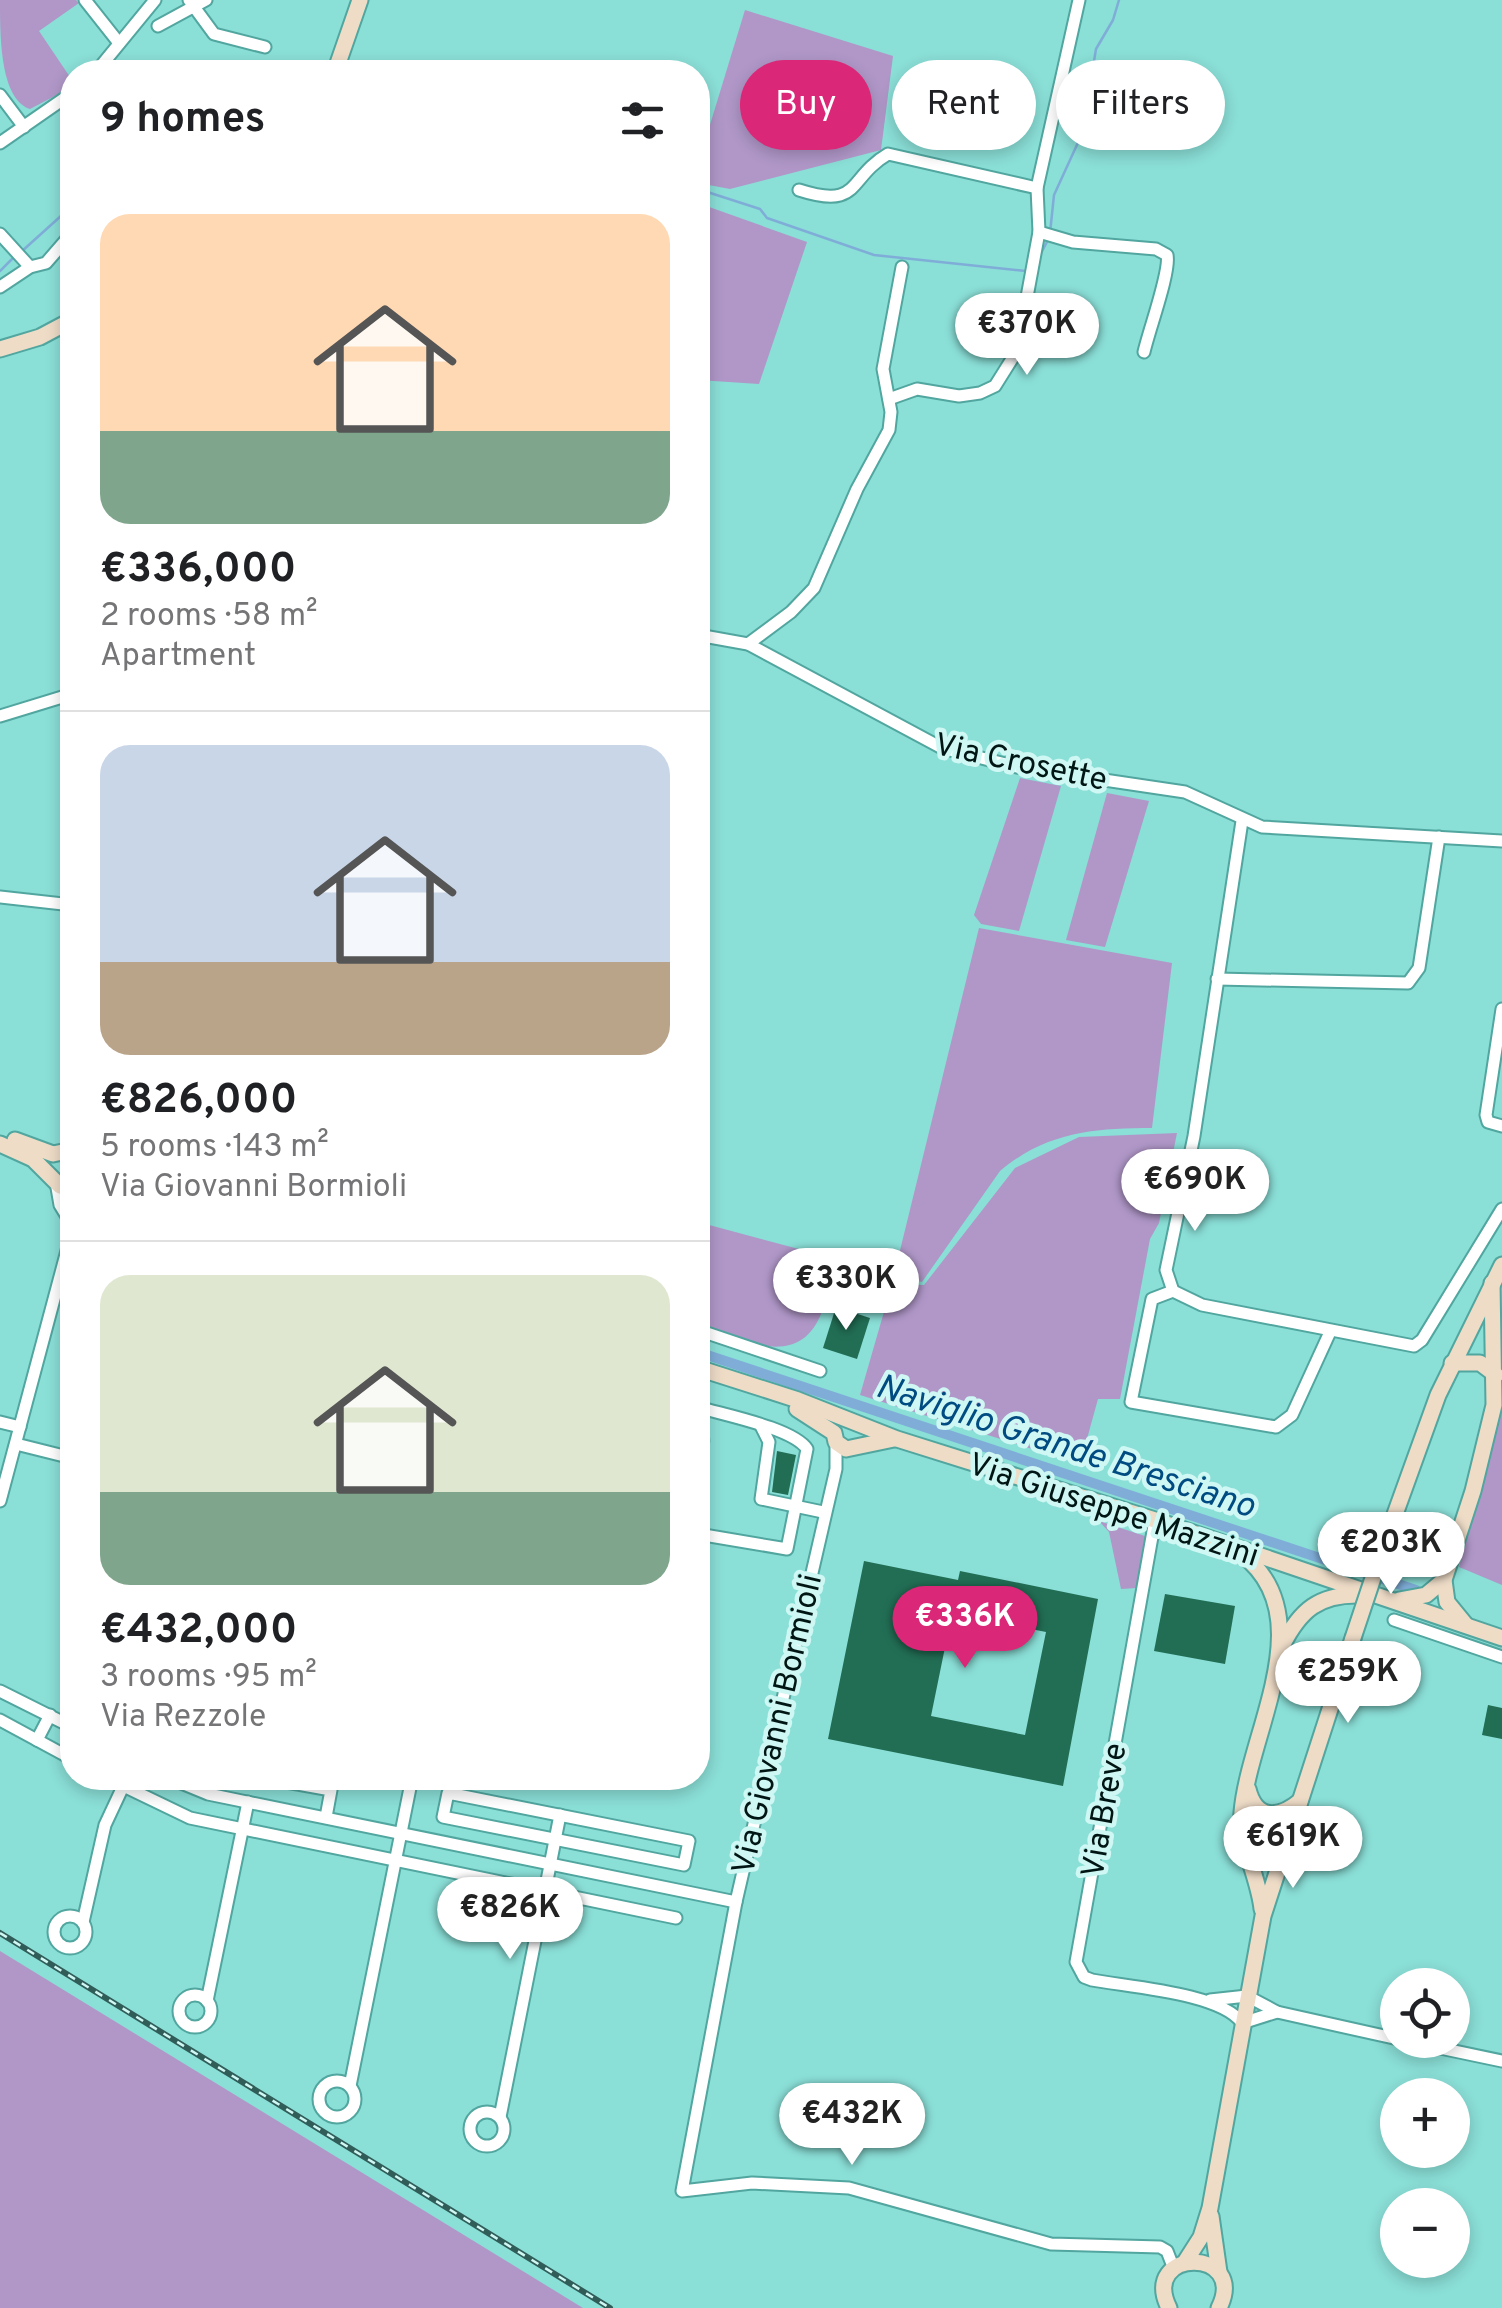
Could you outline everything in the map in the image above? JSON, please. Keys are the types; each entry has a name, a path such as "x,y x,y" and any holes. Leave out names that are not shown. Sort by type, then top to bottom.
{"street":[{"path":"85,0 120,43"},
{"path":"106,60 154,0"},
{"path":"339,60 360,0"},
{"path":"889,399 917,389 958,396 995,386 1017,351 1039,232 1037,188 1079,0"},
{"path":"158,26 196,2 214,34 266,46"},
{"path":"0,95 24,126"},
{"path":"0,143 60,101"},
{"path":"799,190 824,198 840,197 888,154 1037,188"},
{"path":"1039,232 1073,242 1156,249 1166,255 1169,266 1144,352"},
{"path":"0,234 30,267"},
{"path":"0,286 46,262 60,246"},
{"path":"748,644 792,612 814,588 857,489 889,430 889,399 883,369 902,267"},
{"path":"0,349 60,326"},
{"name":"Via Crosette","path":"710,637 748,644 942,748 1017,766 1185,792 1242,821 1285,830 1502,841"},
{"path":"0,716 60,698"},
{"path":"1242,821 1194,1136 1166,1270 1172,1290 1202,1304 1409,1347 1418,1344 1502,1209"},
{"path":"1217,979 1408,984 1419,968 1440,838"},
{"path":"0,897 60,904"},
{"path":"1502,1009 1486,1116 1488,1122 1502,1126"},
{"path":"0,1134 60,1148"},
{"path":"0,1144 28,1156 60,1183"},
{"path":"60,1157 54,1162 60,1205"},
{"path":"1152,2308 1201,2237 1210,2208 1262,1916 1385,1542 1452,1363 1502,1265"},
{"path":"0,1500 60,1268"},
{"path":"1470,1627 1447,1602 1444,1580 1482,1458 1494,1405 1492,1283"},
{"path":"1172,1290 1152,1299 1130,1402 1276,1427 1292,1415 1330,1332"},
{"path":"710,1334 820,1370"},
{"path":"1452,1363 1480,1363 1496,1376"},
{"path":"710,1372 809,1414 842,1448 858,1446"},
{"name":"Via Giuseppe Mazzini","path":"729,1379 897,1439 1156,1520 1502,1638"},
{"path":"710,1411 804,1443 807,1450 789,1546 784,1551 710,1536"},
{"path":"853,1421 864,1435 834,1479 837,1425 853,1421"},
{"path":"0,1422 20,1428"},
{"path":"761,1426 769,1442 760,1496 763,1500 824,1512"},
{"path":"769,1442 786,1436"},
{"name":"Via Giuseppe Mazzini","path":"858,1446 897,1439"},
{"path":"16,1444 60,1455"},
{"name":"Via Giovanni Bormioli","path":"198,1790 736,1902 834,1479"},
{"name":"Via Breve","path":"1156,1520 1076,1962 1084,1977 1092,1980 1204,2001"},
{"path":"1228,1544 1251,1561 1274,1595 1280,1622 1278,1654 1246,1791 1244,1830 1262,1916"},
{"path":"1278,1654 1295,1620 1310,1605 1328,1597 1426,1595 1444,1580"},
{"path":"1394,1620 1502,1658"},
{"path":"0,1689 60,1720"},
{"path":"37,1740 50,1714"},
{"path":"0,1720 60,1752"},
{"path":"83,1922 104,1825 121,1790"},
{"path":"139,1790 190,1818 243,1831 676,1918"},
{"path":"326,1817 331,1790"},
{"path":"350,2086 409,1790"},
{"path":"1246,1791 1266,1814 1284,1813 1300,1801"},
{"path":"1246,1791 1251,1819 1283,1851"},
{"name":"Via Giovanni Bormioli","path":"448,1792 560,1815 689,1840 684,1866 443,1818 448,1792"},
{"path":"207,2001 248,1802"},
{"path":"500,2118 560,1815"},
{"path":"1244,1830 1261,1850 1283,1851"},
{"path":"736,1902 682,2191 752,2183 848,2188 1051,2244 1160,2247 1179,2265"},
{"path":"1204,2001 1247,1996 1276,2012 1380,2035"},
{"path":"1204,2001 1228,2009 1242,2024"},
{"path":"1242,2024 1276,2012"},
{"path":"1470,2054 1502,2061"},
{"path":"1210,2208 1222,2283 1219,2308"},
{"path":"1179,2265 1201,2262 1222,2283 1238,2308"},
{"path":"1164,2290 1169,2308"}],"shaded area":[{"path":"0,0 79,3 39,31 60,62 60,93 30,109 20,103 7,80"},
{"path":"745,10 893,56 881,150 730,189 710,185 710,125"},
{"path":"710,207 807,242 759,384 710,381"},
{"path":"1020,778 1061,786 1019,931 981,924 974,915"},
{"path":"1107,793 1149,801 1105,947 1066,940"},
{"path":"979,928 1172,963 1152,1128 1072,1135 1017,1158 1000,1171 922,1282 894,1275"},
{"path":"1177,1133 1159,1223 1150,1239 1120,1399 1098,1399 1080,1464 860,1395 892,1284 924,1285 1015,1168 1079,1137"},
{"path":"710,1225 825,1256 816,1287 825,1302 816,1324 804,1338 773,1347 710,1330"},
{"path":"1502,1409 1502,1585 1459,1567"},
{"path":"1099,1521 1148,1537 1137,1588 1121,1589 1109,1532"},
{"path":"0,1951 583,2308 0,2308"}],"building":[{"path":"836,1307 870,1318 857,1359 823,1348"},
{"path":"777,1451 796,1455 788,1495 772,1492"},
{"path":"864,1561 958,1580 960,1571 1098,1599 1063,1786 828,1739","holes":["952,1613 1046,1632 1025,1735 931,1716"]},
{"path":"1165,1594 1235,1606 1225,1664 1154,1651"},
{"path":"1488,1705 1502,1708 1502,1739 1482,1735"}],"waterway":[{"path":"1094,60 1119,0"},
{"path":"1050,233 1054,195 1075,150"},
{"path":"710,193 760,209 767,218 874,255 1026,271"},
{"path":"21,252 60,217"},
{"path":"1040,255 1048,240"},
{"path":"0,271 15,256"},
{"name":"Naviglio Grande Bresciano","path":"710,1356 1416,1590"}],"railway":[{"path":"0,1933 610,2308"}]}
